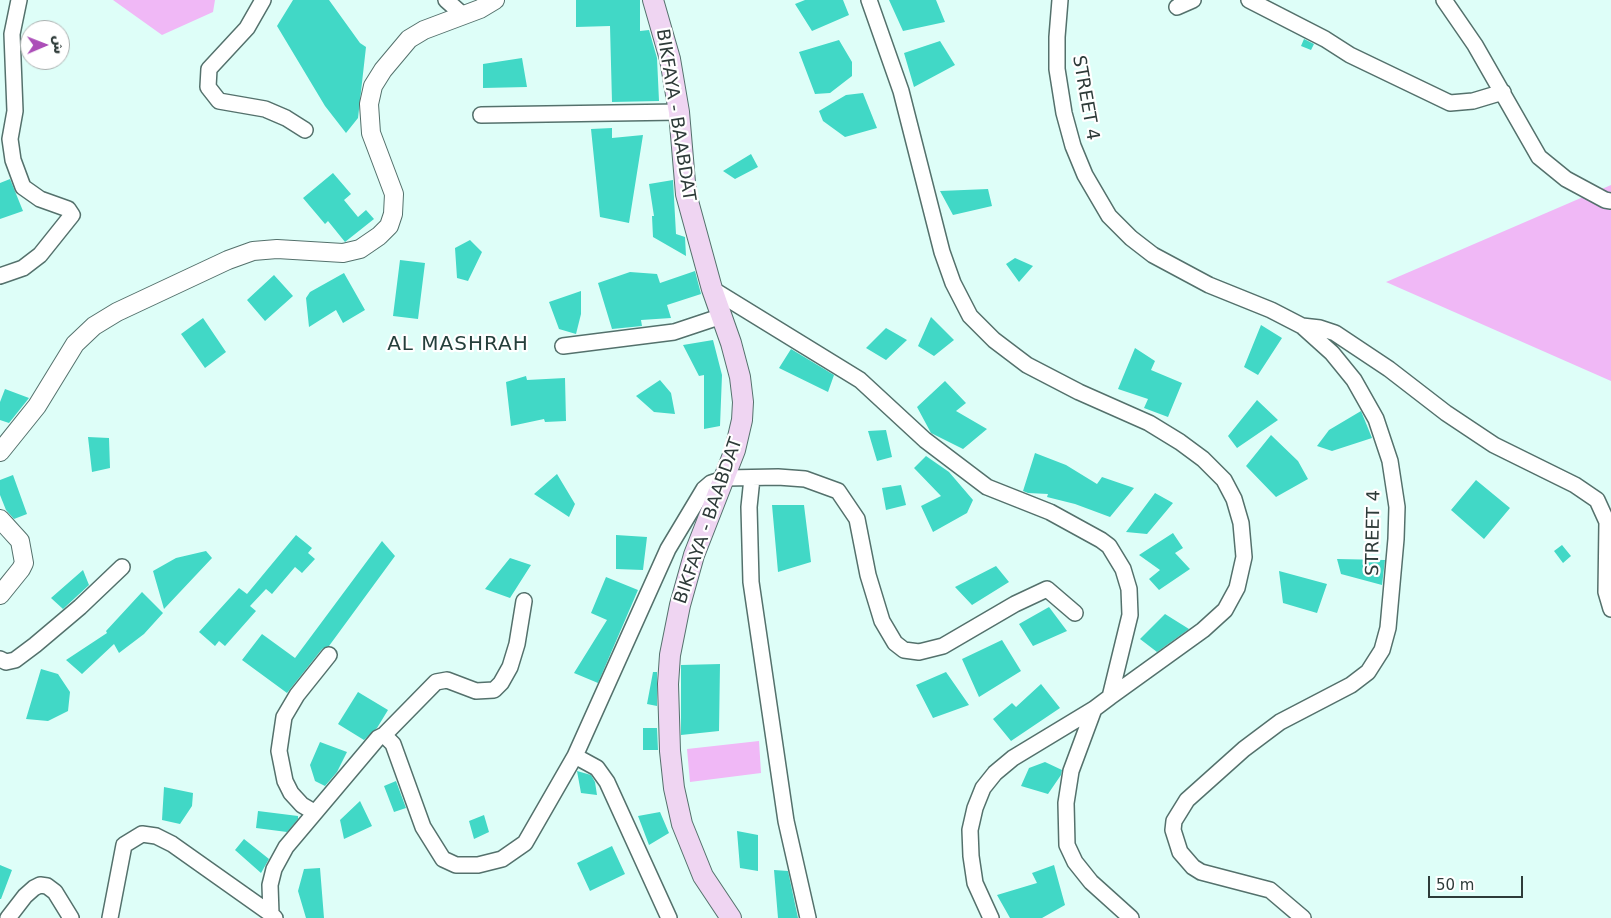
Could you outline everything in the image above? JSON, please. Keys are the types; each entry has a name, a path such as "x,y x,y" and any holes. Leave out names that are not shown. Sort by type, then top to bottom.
{"main road":[{"name":"BIKFAYA - BAABDAT","path":"653,0 670,60 678,112 686,194 712,289 740,377 743,402 742,420 726,478 694,556 682,596 674,629 668,684 670,751 674,788 682,824 703,876 731,918"}],"street":[{"path":"0,276 23,268 40,255 72,215 68,209 40,199 23,187 13,160 10,139 15,111 12,34 19,0"},
{"path":"263,0 247,28 209,69 208,87 219,101 265,109 305,130"},
{"path":"446,0 463,15"},
{"path":"0,452 37,406 75,344 94,326 117,312 228,260 253,252 276,250 343,253 360,249 379,236 389,226 393,214 394,194 371,133 369,104 373,86 383,70 409,40 424,30 495,0"},
{"path":"869,0 901,91 942,252 953,283 970,316 994,340 1027,365 1080,392 1149,423 1203,459 1224,480 1234,500 1241,523 1244,557 1237,588 1225,610 1203,630 1094,709 1013,758 994,773 983,788 975,808 970,830 971,856 976,883 990,918"},
{"name":"STREET 4","path":"1060,0 1057,69 1064,113 1073,146 1085,175 1109,216 1131,238 1154,255 1209,285 1271,310 1302,326 1332,354 1354,380 1376,419 1390,461 1397,507 1386,641 1368,672 1351,685 1280,722 1244,749 1205,783 1179,811 1173,830 1180,852 1197,869 1270,890 1296,910 1302,918"},
{"path":"1177,7 1193,0"},
{"path":"1248,0 1325,39 1350,55 1450,103 1473,101 1503,92"},
{"path":"1444,0 1475,44 1539,157 1566,179 1605,200 1611,201"},
{"path":"481,116 678,112"},
{"path":"712,289 860,380 925,440 988,487 1050,512 1082,528 1109,546 1124,569 1130,588 1126,634 1110,697"},
{"path":"563,346 674,332 722,316"},
{"path":"1302,326 1320,328 1335,333 1389,369 1446,413 1494,445 1575,485 1597,500 1607,522 1606,592 1611,609"},
{"path":"384,735 390,739 399,756 423,827 432,845 443,859 462,865 478,865 502,859 525,843 575,756 668,549 704,490 712,483 726,478 806,479 838,491 857,519 868,575 882,621 895,643 904,650 919,652 943,646 1015,604 1047,589 1075,613"},
{"path":"752,478 749,506 751,582 786,821 808,918"},
{"path":"0,519 20,541 24,563 21,570 0,595"},
{"path":"0,659 6,662 15,660 36,645 122,567"},
{"path":"273,916 270,885 274,869 286,847 378,738 384,735 436,682 447,680 476,691 494,690 501,683 510,667 517,644 524,601"},
{"path":"314,812 302,805 291,793 285,781 279,751 280,735 284,717 288,710 329,655"},
{"path":"1094,709 1071,772 1066,803 1067,844 1075,862 1090,882 1130,918"},
{"path":"575,756 596,768 607,782 669,918"},
{"path":"110,918 124,845 135,836 147,834 172,844 273,916"},
{"path":"8,918 25,896 40,885 47,886 55,892 71,918"}],"shaded area":[{"path":"113,0 215,0 213,12 162,35"},
{"path":"1611,185 1611,381 1386,282"},
{"path":"759,741 761,773 690,782 687,749"}],"building":[{"path":"293,0 329,0 360,43 366,47 358,118 346,133 325,106 277,26"},
{"path":"576,0 640,0 640,31 649,30 657,58 659,101 612,102 610,26 576,27"},
{"path":"805,0 843,0 849,15 812,31 795,4"},
{"path":"889,0 936,0 945,22 903,31"},
{"path":"1304,39 1314,44 1311,50 1301,46"},
{"path":"839,40 852,62 852,76 830,93 815,94 799,52"},
{"path":"940,41 955,65 914,87 904,53"},
{"path":"522,58 527,87 483,88 483,64"},
{"path":"863,93 877,128 845,137 823,121 819,111 846,95"},
{"path":"612,128 612,138 643,135 629,223 600,217 591,129"},
{"path":"751,154 758,167 735,179 723,171"},
{"path":"333,173 351,194 344,200 358,217 366,210 374,219 345,242 328,221 325,224 303,198"},
{"path":"10,179 23,211 0,219 0,183"},
{"path":"673,180 676,234 685,237 686,256 653,237 652,216 654,216 649,184"},
{"path":"988,189 992,206 953,215 940,191"},
{"path":"470,240 482,252 468,281 457,278 455,248"},
{"path":"1015,258 1033,266 1019,282 1006,264"},
{"path":"400,260 425,263 418,319 393,316"},
{"path":"695,271 701,294 667,305 671,318 641,320 642,326 612,329 598,283 630,272 657,274 660,283"},
{"path":"344,273 365,310 343,323 336,310 309,327 306,298 310,292"},
{"path":"274,275 293,296 265,321 247,300"},
{"path":"581,291 581,314 576,334 559,329 549,302"},
{"path":"931,317 954,340 934,356 918,346"},
{"path":"203,318 226,352 205,368 181,334"},
{"path":"1261,325 1282,338 1258,375 1244,367"},
{"path":"886,328 907,340 886,360 866,348"},
{"path":"713,340 722,375 720,426 704,429 704,375 699,376 683,345"},
{"path":"1135,348 1155,361 1151,370 1182,383 1168,417 1144,408 1148,399 1118,389"},
{"path":"791,349 834,375 828,392 779,368"},
{"path":"526,376 527,380 565,378 566,421 545,422 544,419 511,426 506,382"},
{"path":"660,380 671,393 675,414 654,412 636,396"},
{"path":"945,381 966,403 956,411 987,429 963,449 931,433 917,407"},
{"path":"5,389 29,398 9,423 0,420 0,402"},
{"path":"1257,400 1278,420 1237,448 1228,436"},
{"path":"1361,411 1372,438 1332,451 1317,446 1329,430"},
{"path":"886,430 892,457 877,461 868,431"},
{"path":"1271,435 1298,461 1308,479 1276,497 1246,466"},
{"path":"88,437 109,438 110,468 92,472"},
{"path":"1035,453 1066,465 1097,484 1102,477 1134,488 1110,517 1075,504 1047,497 1048,494 1028,493 1023,491"},
{"path":"926,456 949,472 973,500 967,513 933,532 921,506 941,496 914,468"},
{"path":"557,474 575,504 569,517 534,494"},
{"path":"13,475 27,514 14,519 6,510 0,495 0,480"},
{"path":"1476,480 1510,508 1484,539 1451,510"},
{"path":"901,485 906,505 886,510 882,488"},
{"path":"1155,493 1173,503 1147,534 1126,532"},
{"path":"772,505 804,505 811,562 778,572"},
{"path":"1173,533 1183,548 1175,553 1190,569 1159,590 1149,579 1160,570 1139,555"},
{"path":"296,535 312,548 308,553 315,559 302,573 295,567 272,594 266,589 250,606 256,611 225,646 219,641 215,646 199,632 239,588 247,594"},
{"path":"616,535 647,537 643,570 616,569"},
{"path":"382,541 395,556 329,646 322,649 287,693 242,660 262,634 295,658"},
{"path":"1562,545 1571,556 1563,563 1554,551"},
{"path":"206,551 212,558 164,609 153,571 176,558"},
{"path":"510,558 531,565 510,598 485,589"},
{"path":"1337,559 1385,560 1382,585 1341,574"},
{"path":"996,566 1009,582 972,605 955,587"},
{"path":"83,570 89,585 63,609 51,598"},
{"path":"1279,571 1327,584 1317,613 1283,603"},
{"path":"606,577 638,590 598,683 574,673 607,620 591,613"},
{"path":"142,592 163,613 144,634 119,653 114,644 82,674 66,660 107,633 106,631"},
{"path":"1049,607 1067,631 1033,646 1019,624"},
{"path":"1165,614 1189,629 1157,652 1140,639"},
{"path":"1002,640 1021,671 979,697 962,659"},
{"path":"720,664 719,731 681,735 681,665"},
{"path":"41,669 58,674 70,692 68,711 48,721 26,719"},
{"path":"653,672 657,672 657,706 647,704"},
{"path":"946,672 969,705 933,718 916,685"},
{"path":"1041,684 1060,708 1011,741 993,719 1012,703 1016,707"},
{"path":"358,692 388,710 377,728 364,740 338,724"},
{"path":"643,728 657,728 658,750 643,750"},
{"path":"320,742 347,752 337,772 325,786 315,781 310,765"},
{"path":"1045,762 1062,770 1061,775 1048,794 1021,786 1029,768"},
{"path":"577,771 591,775 595,782 597,795 581,793"},
{"path":"396,781 406,808 394,812 384,786"},
{"path":"164,787 193,793 192,806 180,824 162,820"},
{"path":"360,801 372,826 344,839 340,820"},
{"path":"258,811 298,816 298,819 287,832 256,828"},
{"path":"660,812 669,833 649,845 638,816"},
{"path":"484,815 489,832 474,839 469,821"},
{"path":"737,831 758,835 758,871 740,868"},
{"path":"244,839 269,859 261,873 235,850"},
{"path":"612,846 625,874 590,891 577,863"},
{"path":"0,865 12,870 1,899 0,899"},
{"path":"1054,865 1065,905 1042,918 1010,918 997,895 1037,883 1032,873"},
{"path":"320,868 324,918 306,918 298,891 304,869"},
{"path":"774,870 788,871 798,918 778,918"}],"district":[{"name":"AL MASHRAH","path":"458,345"}]}
